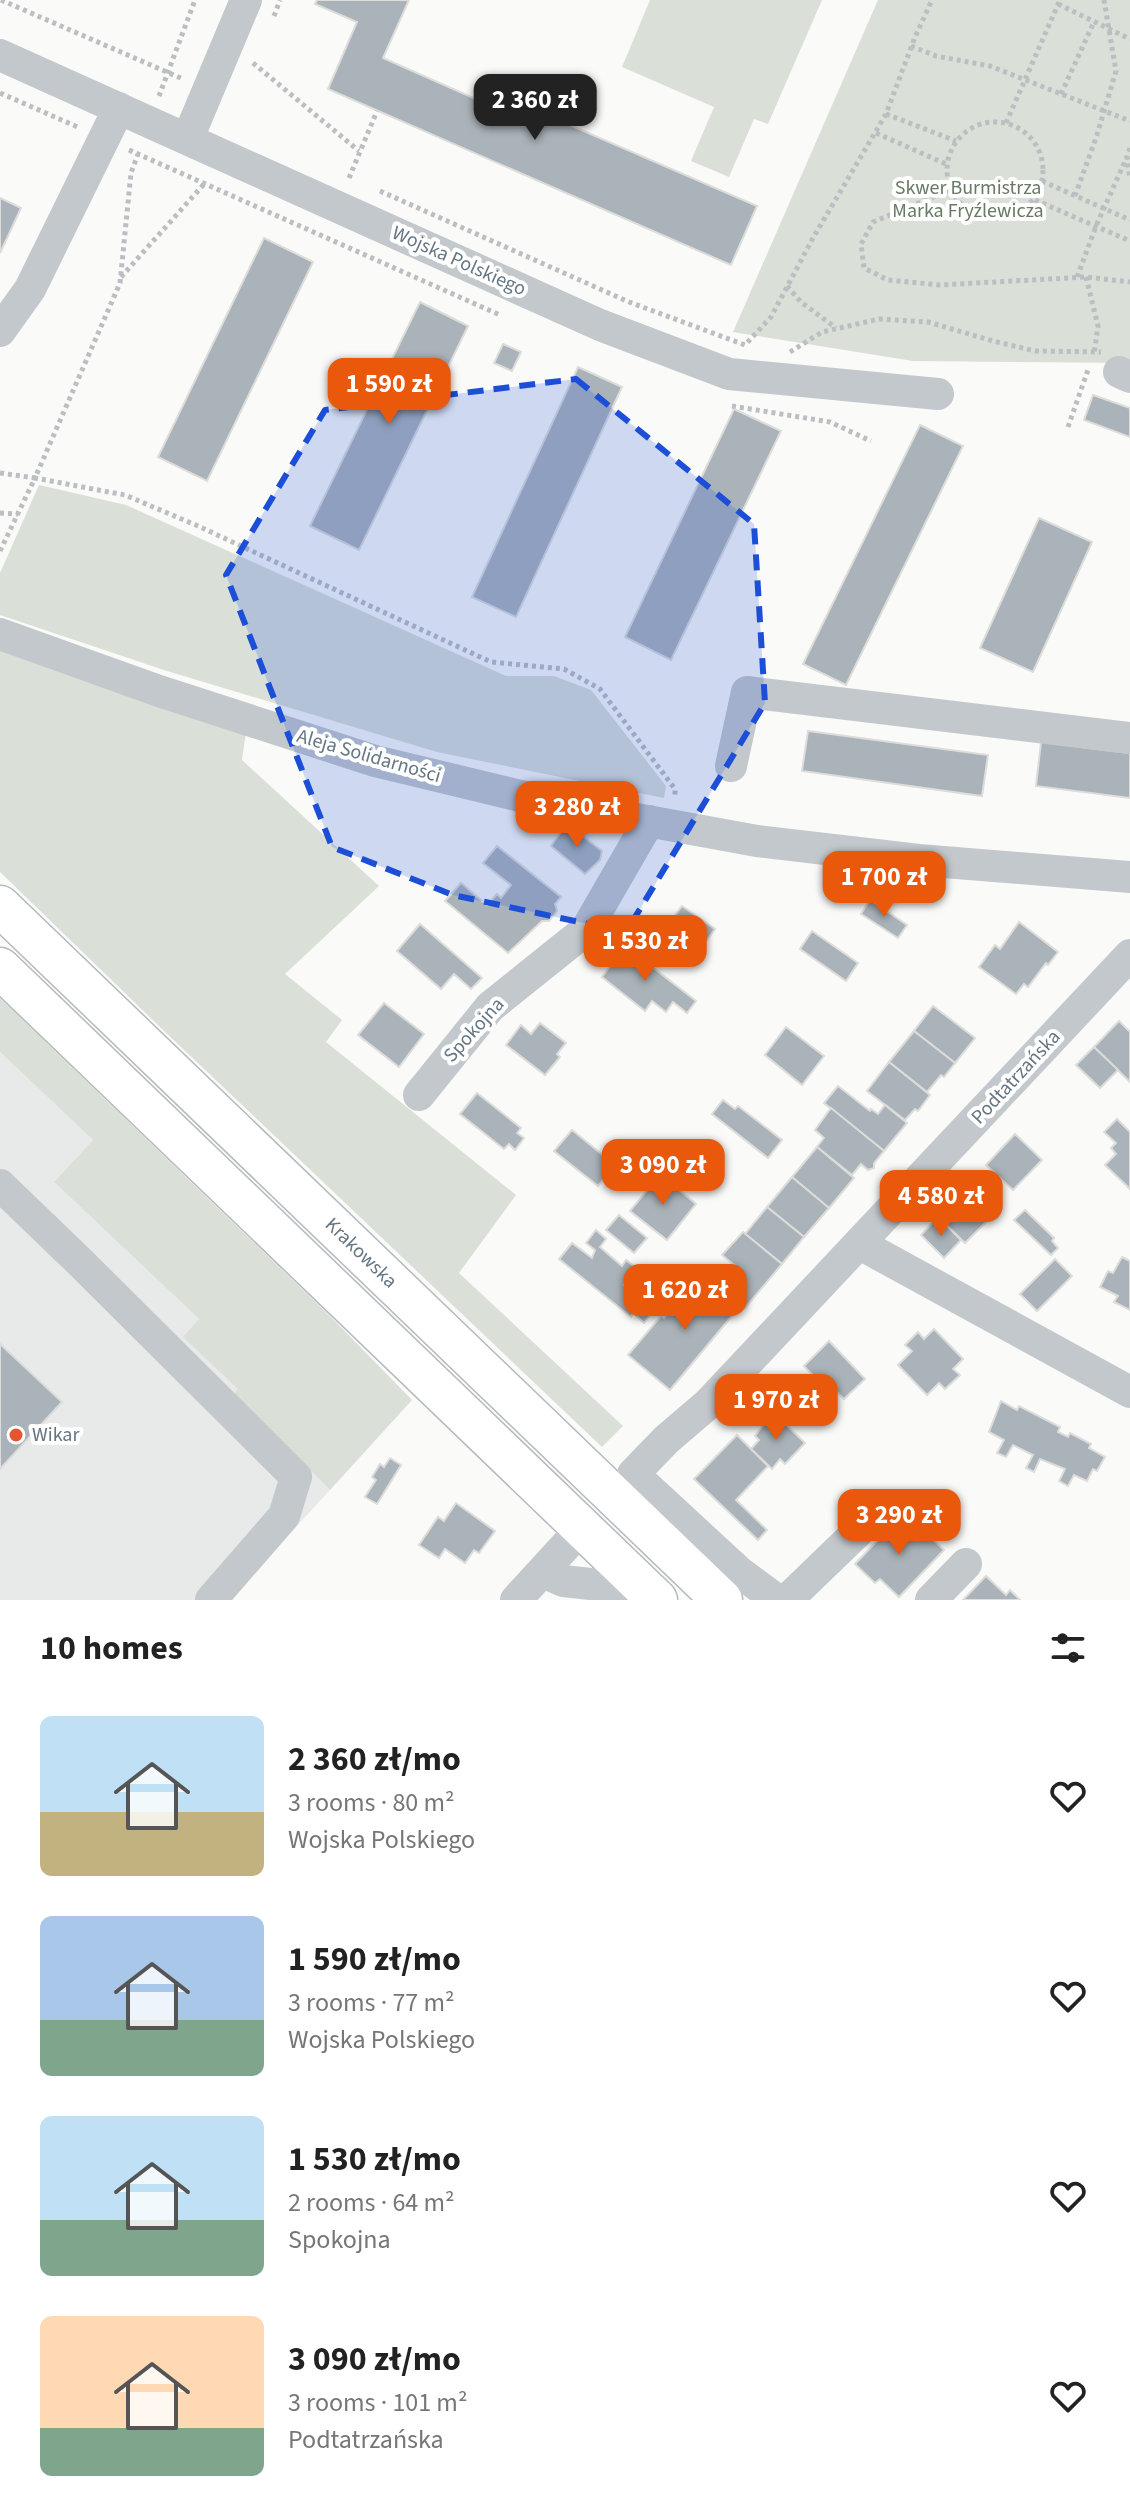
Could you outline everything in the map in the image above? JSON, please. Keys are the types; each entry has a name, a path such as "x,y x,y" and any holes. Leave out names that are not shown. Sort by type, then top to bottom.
{"main road":[{"name":"Krakowska","path":"0,906 722,1600"},
{"path":"0,968 657,1600"}],"street":[{"path":"188,138 246,0"},
{"name":"Wojska Polskiego","path":"0,55 600,325 729,374 938,394"},
{"path":"0,331 30,289 119,108"},
{"name":"Aleja Solidarności","path":"0,634 159,691 375,761 554,804 757,841 919,860 1130,877"},
{"path":"731,766 747,692 1130,738"},
{"name":"Spokojna","path":"419,1095 490,1007 586,930 662,823"},
{"name":"Podtatrzańska","path":"777,1600 738,1571 633,1474 708,1404 1130,955"},
{"path":"0,1185 296,1477 284,1516 211,1600"},
{"path":"860,1244 1130,1392"},
{"path":"787,1600 873,1517"},
{"path":"528,1591 582,1528"},
{"path":"931,1600 966,1564"},
{"path":"528,1591 563,1581 608,1586 650,1600"}],"path":[{"path":"1,0 209,89"},
{"path":"0,551 35,478 120,277 131,173 195,0"},
{"path":"374,189 629,302 745,345 771,317 876,133 932,0"},
{"path":"1075,196 1116,71 1104,0"},
{"path":"1006,123 1059,2 1130,39"},
{"path":"1061,94 1094,22"},
{"path":"911,46 936,56 990,66 1130,121"},
{"path":"253,63 359,151"},
{"path":"349,178 377,111"},
{"path":"886,114 956,141"},
{"path":"1006,123 1025,130 1041,150 1044,176 1035,200 1015,215 989,219 966,209 950,190 946,164 956,141 976,125 1006,123"},
{"path":"876,133 946,164"},
{"path":"1077,277 1130,148"},
{"path":"120,277 204,185 219,152"},
{"path":"1127,157 1130,179"},
{"path":"335,172 362,183"},
{"path":"1042,181 1130,220"},
{"path":"950,190 873,222 861,244 864,268 888,280 940,285 1077,277 1130,282"},
{"path":"1035,200 1130,241"},
{"path":"1086,277 1098,326 1113,363"},
{"path":"787,286 801,302 836,329"},
{"path":"784,355 822,332 879,319 928,322 1035,351 1113,363"},
{"path":"1068,427 1113,363"},
{"path":"0,473 125,495 491,662 564,669 600,689 675,789 662,823"},
{"path":"0,513 18,514"}],"highlighted area":[{"path":"576,379 754,524 765,703 626,932 453,895 332,847 226,575 325,410"}],"shaded area":[{"path":"0,1052 93,1140 54,1182 199,1319 184,1337 239,1389 235,1394 330,1490 229,1600 0,1600"}],"green space":[{"path":"650,0 822,0 768,124 754,119 729,177 691,161 714,107 622,67"},
{"name":"Skwer Burmistrza Marka Fryźlewicza","path":"878,0 1130,0 1130,363 913,361 733,332"},
{"path":"39,485 126,505 506,676 554,676 591,690 666,786 664,798 437,752 167,671 0,615 0,573"},
{"path":"0,649 246,732 242,760 379,886 285,974 342,1020 326,1042 516,1195 459,1273 623,1426 602,1447 0,872"},
{"path":"0,998 329,1315 412,1400 330,1490 234,1394 238,1389 183,1337 199,1319 54,1182 93,1140 0,1052"}],"building":[{"path":"317,0 409,0 383,58 505,112 512,100 757,206 731,265 328,89 357,22 315,4"},
{"path":"0,198 21,208 0,253"},
{"path":"264,238 313,262 207,481 158,457"},
{"path":"420,302 468,326 359,550 310,526"},
{"path":"503,344 521,352 512,371 494,363"},
{"path":"578,367 622,387 516,617 472,597"},
{"path":"1093,395 1130,408 1130,437 1084,420"},
{"path":"734,409 781,431 671,660 625,637"},
{"path":"920,425 963,446 846,685 803,664"},
{"path":"1039,518 1092,542 1033,672 980,648"},
{"path":"808,731 988,755 982,796 802,771"},
{"path":"1041,742 1130,753 1130,798 1036,786"},
{"path":"567,824 602,851 600,860 585,874 551,846"},
{"path":"497,846 561,897 555,904 557,911 549,921 542,921 508,953 445,901 461,883 487,905 497,894 501,898 511,885 483,863"},
{"path":"870,900 907,925 898,938 861,914"},
{"path":"682,906 715,929 694,958 658,932 665,922 668,925"},
{"path":"1019,922 1058,952 1028,987 1024,984 1016,994 979,967 995,945 1000,949"},
{"path":"420,924 482,978 471,989 454,974 441,989 397,951"},
{"path":"812,931 858,963 846,981 800,949"},
{"path":"625,946 696,1001 687,1013 673,1002 666,1012 652,1001 645,1011 602,977"},
{"path":"384,1003 424,1034 399,1067 358,1035"},
{"path":"933,1006 975,1038 955,1063 914,1031"},
{"path":"1119,1021 1130,1032 1130,1082 1094,1047"},
{"path":"540,1023 566,1043 557,1054 560,1057 545,1075 506,1045 521,1025 531,1034"},
{"path":"786,1027 824,1056 802,1085 765,1055"},
{"path":"914,1031 955,1063 927,1092 889,1062"},
{"path":"1094,1047 1118,1070 1100,1088 1076,1065"},
{"path":"889,1062 930,1095 918,1111 915,1109 905,1120 867,1091"},
{"path":"838,1086 870,1111 878,1114 885,1105 907,1123 884,1151 824,1103"},
{"path":"477,1093 521,1128 517,1133 524,1138 515,1150 509,1144 504,1149 460,1114"},
{"path":"723,1100 735,1109 738,1106 782,1140 768,1158 712,1114"},
{"path":"831,1108 884,1151 874,1163 874,1168 868,1170 861,1164 852,1175 817,1147 824,1138 815,1130"},
{"path":"1117,1119 1130,1132 1130,1189 1105,1165 1116,1154 1111,1148 1116,1143 1104,1132"},
{"path":"572,1130 615,1165 598,1186 554,1151"},
{"path":"1015,1134 1042,1160 1013,1190 986,1165"},
{"path":"817,1147 854,1178 829,1208 792,1177"},
{"path":"660,1174 696,1204 667,1240 630,1211"},
{"path":"792,1177 829,1208 804,1237 767,1207"},
{"path":"974,1180 1001,1207 965,1243 938,1217"},
{"path":"767,1207 804,1237 782,1264 745,1234"},
{"path":"1025,1210 1054,1238 1052,1241 1058,1248 1051,1255 1014,1220"},
{"path":"619,1215 647,1238 634,1253 606,1230"},
{"path":"938,1217 961,1240 944,1258 921,1235"},
{"path":"596,1230 606,1239 600,1247 622,1266 626,1260 638,1269 624,1285 654,1310 644,1323 633,1313 631,1317 559,1259 572,1243 592,1258 595,1250 586,1243"},
{"path":"743,1232 782,1264 745,1308 721,1288 738,1268 722,1255"},
{"path":"1122,1257 1130,1261 1130,1310 1114,1302 1118,1296 1100,1287 1108,1271 1113,1273"},
{"path":"1055,1259 1072,1276 1037,1311 1020,1294"},
{"path":"703,1273 741,1305 670,1390 628,1355"},
{"path":"934,1329 963,1359 953,1369 960,1375 945,1389 939,1383 927,1395 898,1365 912,1351 905,1345 918,1332 924,1339"},
{"path":"829,1341 865,1379 844,1399 835,1390 831,1394 804,1366"},
{"name":"Wikar","path":"0,1344 62,1402 0,1469"},
{"path":"1001,1401 1017,1410 1019,1406 1060,1427 1058,1432 1068,1437 1070,1433 1091,1444 1089,1448 1105,1457 1097,1471 1093,1469 1087,1481 1074,1475 1068,1486 1059,1481 1065,1469 1040,1459 1034,1472 1026,1468 1033,1455 1013,1445 1006,1457 997,1453 1004,1440 989,1432"},
{"path":"773,1412 805,1443 785,1464 780,1459 772,1469 751,1449 759,1440 755,1436"},
{"path":"737,1435 768,1466 736,1500 767,1530 758,1540 694,1479"},
{"path":"390,1458 401,1465 377,1504 365,1497 376,1480 372,1477 380,1464 384,1467"},
{"path":"456,1503 495,1531 479,1553 474,1550 465,1563 445,1549 439,1558 419,1545 438,1517 444,1521"},
{"path":"900,1517 919,1536 924,1531 944,1550 899,1597 880,1579 875,1583 855,1564"},
{"path":"986,1576 1006,1595 1010,1590 1020,1600 963,1600"}],"place":[{"name":"Wikar","path":"16,1435"}]}
